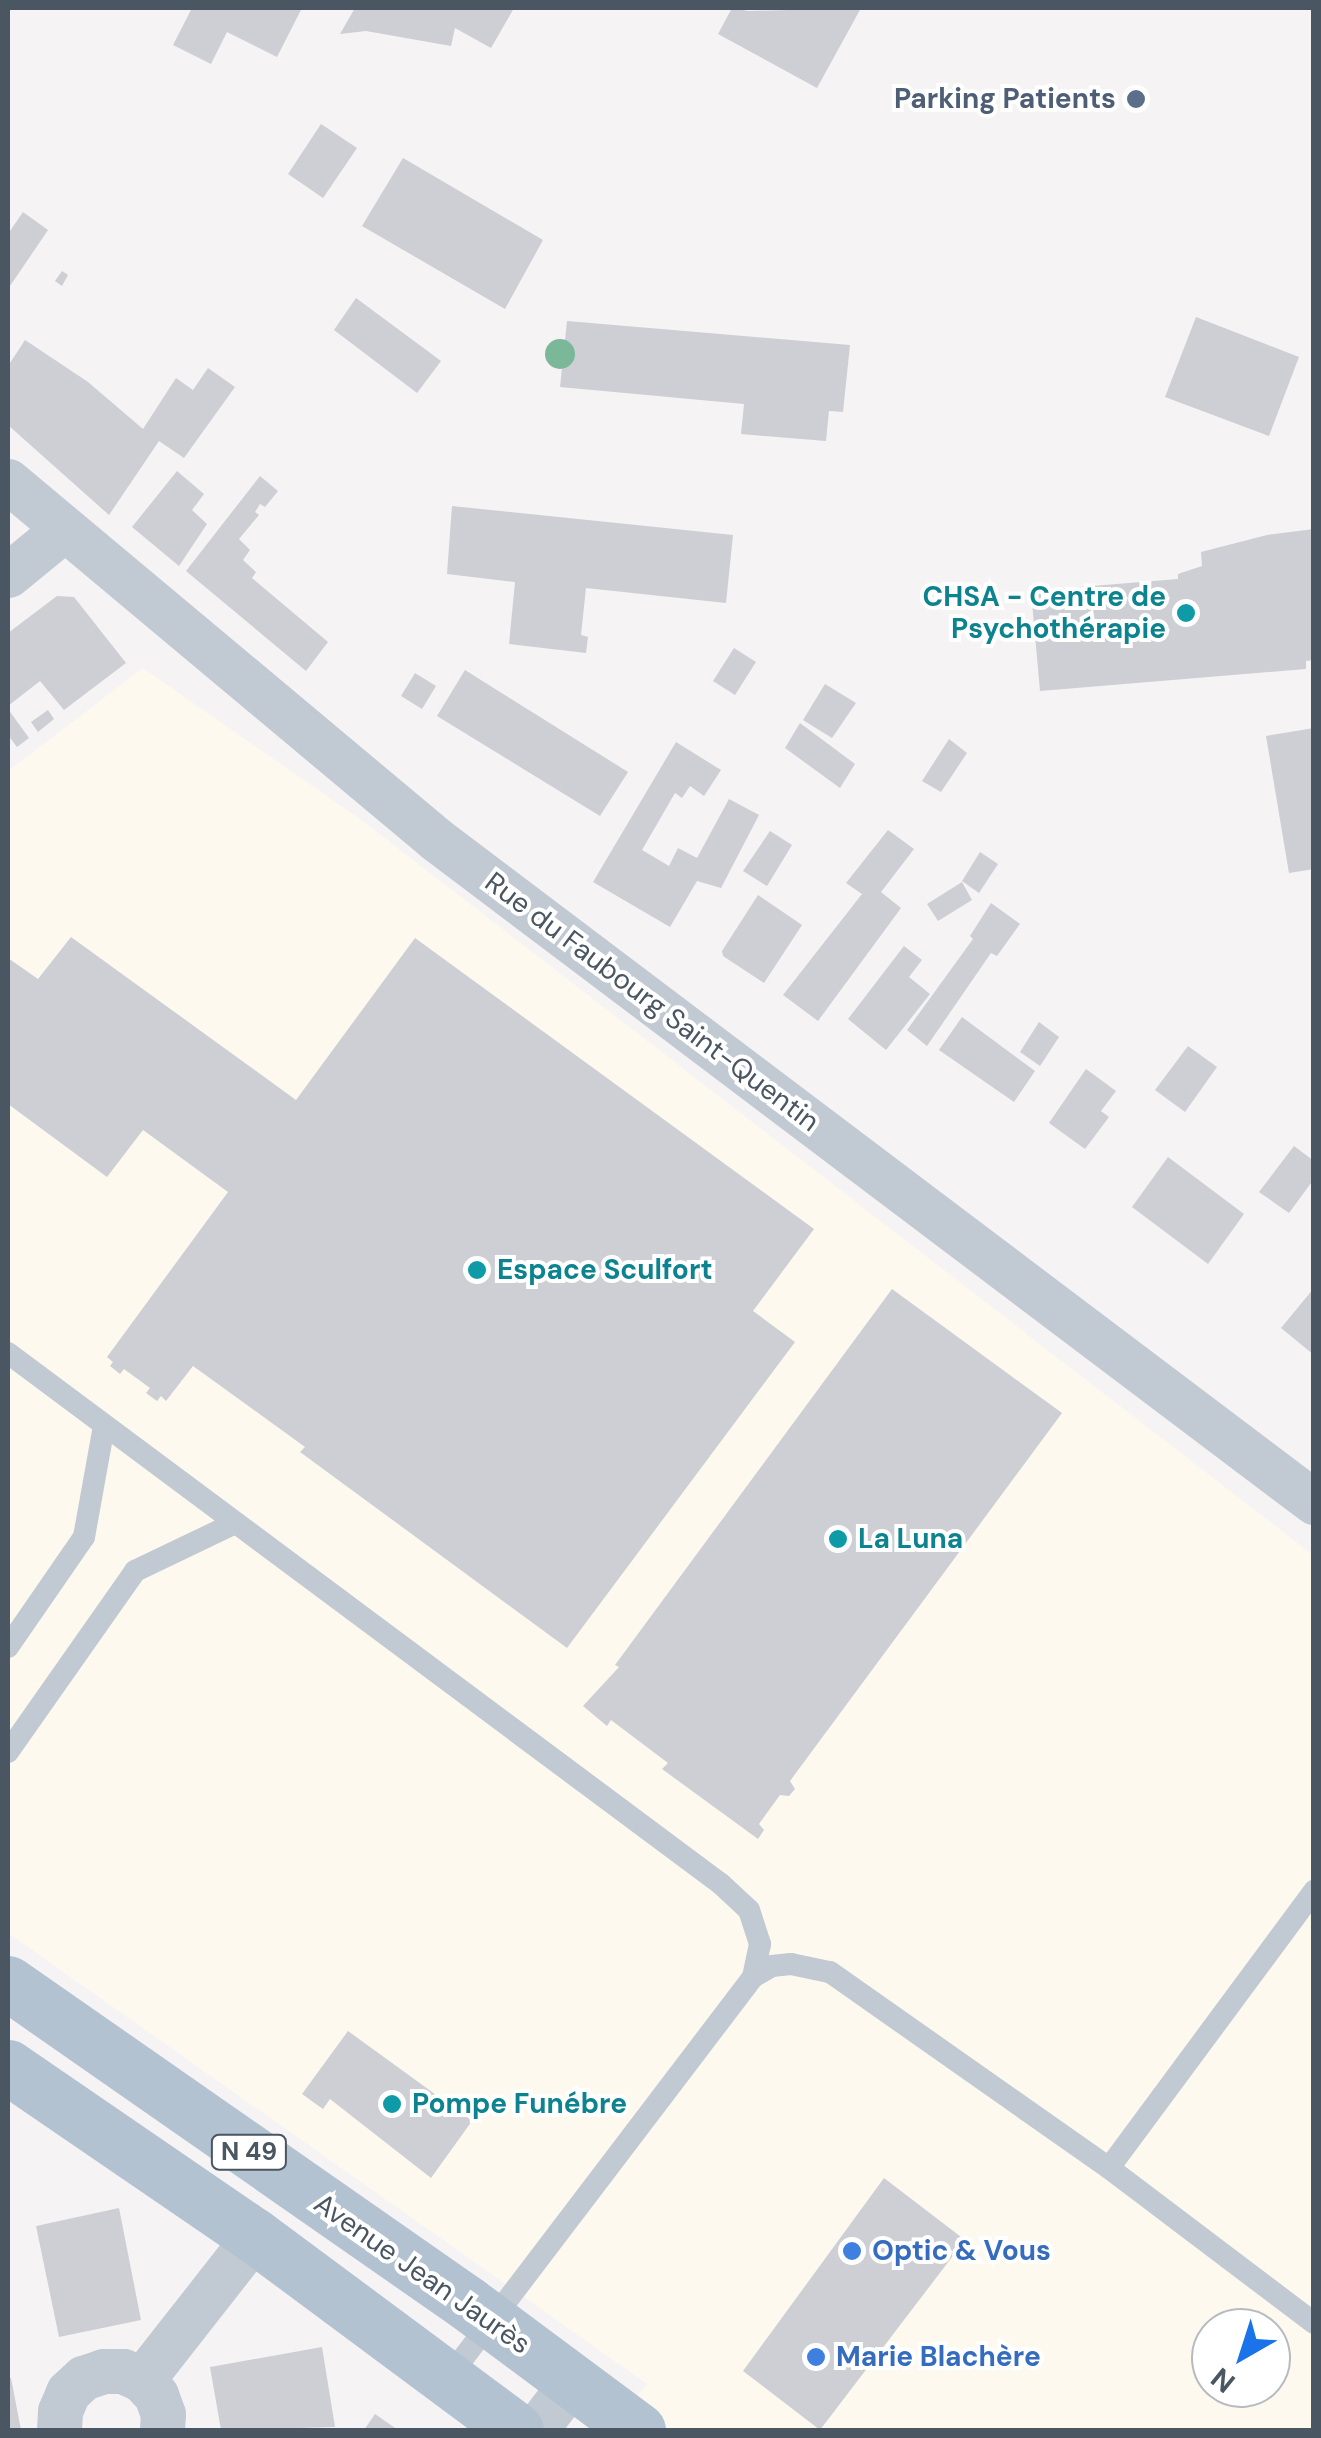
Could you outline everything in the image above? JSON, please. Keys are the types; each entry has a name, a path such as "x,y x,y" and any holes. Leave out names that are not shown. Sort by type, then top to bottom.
{"main road":[{"name":"Avenue Jean Jaurès","path":"8,1982 491,2321 638,2430"},
{"name":"N 49","path":"8,2067 254,2236 516,2430"}],"street":[{"name":"Rue du Faubourg Saint-Quentin","path":"8,481 437,840 1314,1502"},
{"path":"8,575 63,530"},
{"path":"142,2380 254,2236"},
{"path":"59,2430 60,2410 68,2392 83,2378 103,2371 123,2372 142,2380 156,2395 163,2414 162,2430"},
{"path":"535,2430 572,2382"}],"lane":[{"path":"8,1354 721,1884 748,1910 760,1944 752,1977 448,2378"},
{"path":"8,1647 84,1538 104,1426"},
{"path":"8,1752 135,1572 235,1523"},
{"path":"1109,2168 1314,1892"},
{"path":"752,1977 772,1966 791,1964 830,1972 1109,2168 1314,2323"}],"shaded area":[{"path":"143,668 360,819 1313,1555 1313,2430 607,2430 647,2384 8,1933 8,771"}],"building":[{"path":"192,8 302,8 277,57 227,32 211,64 173,45"},
{"path":"355,8 514,8 491,48 455,28 451,46 366,31 340,34"},
{"path":"732,8 861,8 817,88 718,34"},
{"path":"321,124 357,148 323,198 288,174"},
{"path":"403,158 543,240 505,309 362,226"},
{"path":"23,212 48,230 8,289 8,234"},
{"path":"62,271 68,275 62,286 55,281"},
{"path":"356,298 441,361 417,393 334,330"},
{"path":"1196,317 1299,357 1269,436 1165,397"},
{"path":"567,321 850,345 843,412 829,411 826,441 741,434 744,404 560,387"},
{"path":"25,340 88,382 143,429 176,378 193,390 208,368 235,387 184,458 159,441 109,515 8,425 8,366"},
{"path":"177,471 204,494 192,510 207,524 179,566 132,527"},
{"path":"260,476 278,491 265,507 260,504 255,512 259,515 239,539 250,550 243,560 256,572 252,578 328,642 306,671 186,571"},
{"path":"452,506 733,535 726,603 586,588 581,635 588,637 586,653 509,644 515,582 447,574"},
{"name":"CHSA - Centre de Psychothérapie","path":"1314,529 1314,660 1306,661 1306,669 1040,691 1031,591 1178,579 1178,574 1202,566 1201,552 1267,535"},
{"path":"57,596 74,597 126,663 64,710 40,681 8,706 8,633"},
{"path":"734,648 756,662 735,695 713,681"},
{"path":"465,670 628,772 600,816 437,716"},
{"path":"415,673 436,686 422,709 401,696"},
{"path":"825,684 856,703 832,738 803,720"},
{"path":"8,709 29,738 17,747 8,735"},
{"path":"48,710 54,719 38,732 31,722"},
{"path":"800,723 855,764 840,788 785,748"},
{"path":"1314,728 1314,869 1289,873 1266,736"},
{"path":"949,739 967,753 941,792 922,781"},
{"path":"676,742 721,770 704,796 690,786 682,798 675,793 642,850 669,866 678,848 697,858 729,799 759,815 721,888 697,881 670,927 593,882"},
{"path":"888,830 914,849 881,892 901,908 818,1021 783,995 862,894 846,883"},
{"path":"770,831 792,845 767,886 743,871"},
{"path":"980,852 998,864 979,893 962,881"},
{"path":"962,882 972,900 938,921 927,904"},
{"path":"758,895 802,925 764,983 723,956 722,951"},
{"path":"991,903 1020,924 997,956 991,953 927,1046 907,1030 973,939 970,936"},
{"name":"Espace Sculfort","path":"71,937 296,1100 415,938 814,1229 753,1311 795,1342 567,1648 300,1452 305,1447 193,1366 166,1401 161,1396 157,1401 146,1393 150,1388 124,1369 120,1374 110,1366 113,1362 107,1357 228,1192 143,1130 107,1177 8,1104 8,958 38,979"},
{"path":"904,946 922,960 909,977 930,994 886,1050 848,1019"},
{"path":"962,1017 1035,1071 1014,1102 939,1050"},
{"path":"1039,1022 1059,1037 1040,1066 1020,1052"},
{"path":"1188,1046 1217,1067 1185,1112 1155,1090"},
{"path":"1086,1069 1116,1091 1101,1111 1109,1117 1085,1149 1049,1123"},
{"path":"1294,1146 1314,1161 1314,1179 1289,1213 1259,1192"},
{"path":"1168,1157 1244,1214 1208,1264 1132,1207"},
{"path":"1314,1288 1314,1355 1281,1328"},
{"name":"La Luna","path":"892,1289 1062,1413 790,1781 795,1789 789,1796 780,1795 759,1824 764,1830 758,1839 662,1769 668,1763 611,1720 607,1726 583,1706 619,1667 615,1665"},
{"name":"Pompe Funébre","path":"348,2031 472,2121 431,2178 330,2099 323,2109 302,2094"},
{"path":"884,2178 965,2240 820,2430 743,2371"},
{"path":"119,2208 141,2320 59,2337 36,2226"},
{"path":"322,2347 335,2427 221,2430 210,2367"},
{"path":"11,2378 21,2430 8,2430"},
{"path":"375,2414 398,2430 364,2430"}],"place":[{"name":"Parking Patients","path":"1136,99"},
{"name":"CHSA - Centre de Psychothérapie","path":"1186,613"},
{"name":"Espace Sculfort","path":"477,1270"},
{"name":"La Luna","path":"838,1539"},
{"name":"Pompe Funébre","path":"392,2104"},
{"name":"Optic & Vous","path":"852,2251"},
{"name":"Marie Blachère","path":"816,2357"}]}
